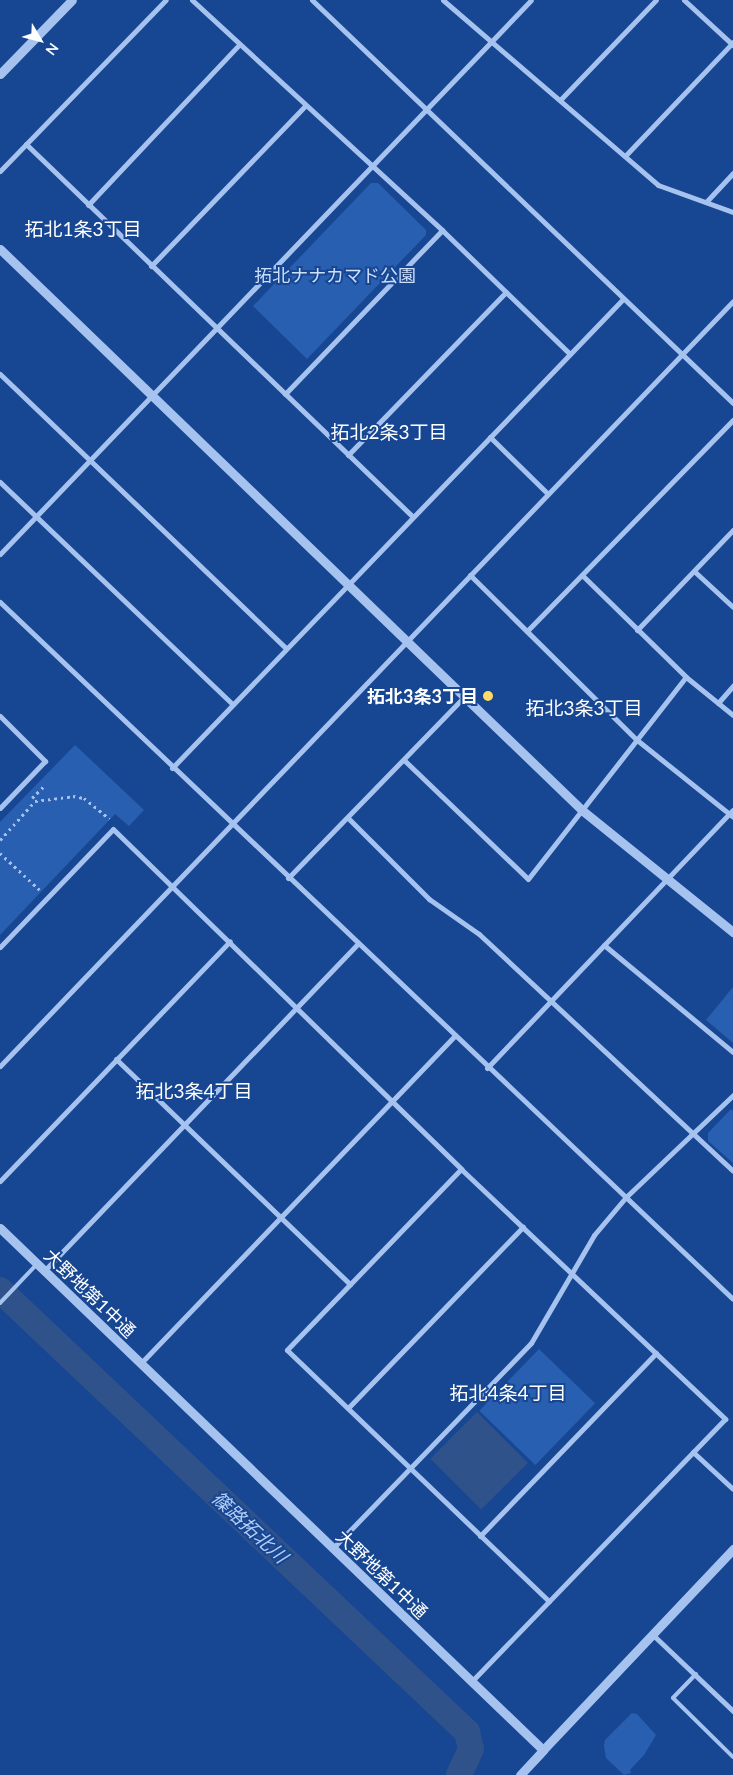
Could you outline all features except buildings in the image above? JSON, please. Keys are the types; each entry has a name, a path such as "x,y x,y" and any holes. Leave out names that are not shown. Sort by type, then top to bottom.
{"street":[{"path":"0,74 72,0"},
{"path":"0,172 166,0"},
{"path":"192,0 305,106 442,230 570,354"},
{"path":"312,0 733,403"},
{"path":"442,0 658,184 733,212"},
{"path":"0,554 531,0"},
{"path":"561,100 656,0"},
{"path":"625,156 733,44 684,0"},
{"path":"88,205 239,45"},
{"path":"151,266 305,106"},
{"path":"26,144 413,517"},
{"path":"706,202 733,173"},
{"path":"285,394 442,230"},
{"path":"0,250 584,811 733,932"},
{"path":"348,455 506,292"},
{"path":"172,768 623,299"},
{"path":"0,1066 733,301"},
{"path":"0,374 89,462 286,648"},
{"path":"527,631 733,420"},
{"path":"490,437 548,494"},
{"path":"0,482 232,704"},
{"path":"637,630 733,530"},
{"path":"694,570 733,606"},
{"path":"470,575 637,740 732,814 487,1068"},
{"path":"582,575 686,677 733,715"},
{"path":"0,602 454,1037 733,1299"},
{"path":"405,761 528,879 584,811 686,677"},
{"path":"718,703 733,686"},
{"path":"288,878 405,761 464,697"},
{"path":"0,716 46,761 0,808"},
{"path":"348,818 428,899 479,934 733,1171"},
{"path":"0,947 113,830 230,941 295,1009 461,1169 725,1418 471,1682"},
{"path":"0,1181 230,941"},
{"path":"41,1267 185,1125 358,944"},
{"path":"604,945 733,1052"},
{"path":"140,1364 454,1037"},
{"path":"116,1059 350,1284"},
{"path":"333,1548 531,1343 574,1274 594,1235 626,1197 694,1135 733,1095"},
{"path":"461,1169 287,1350 549,1601"},
{"path":"348,1408 523,1227"},
{"name":"大野地第1中通","path":"0,1228 543,1750"},
{"path":"480,1536 656,1353"},
{"path":"693,1452 733,1489"},
{"path":"520,1775 733,1548"},
{"path":"652,1633 733,1711"}],"lane":[{"path":"0,1303 16,1286 41,1267"},
{"path":"696,1674 673,1698 733,1757"}],"path":[{"path":"32,798 44,786"},
{"path":"26,793 35,801"},
{"path":"0,840 35,801 73,796 84,798 111,820"},
{"path":"0,852 43,893"}],"green space":[{"name":"拓北ナナカマド公園","path":"371,183 378,183 426,230 426,235 307,359 253,306"},
{"path":"75,745 144,810 129,826 115,814 0,935 0,822"},
{"path":"733,987 733,1043 706,1020"},
{"path":"731,1109 733,1111 733,1163 708,1141 708,1133"},
{"path":"539,1349 595,1403 535,1465 479,1411"},
{"path":"632,1713 637,1714 656,1735 644,1755 630,1770 631,1773 624,1775 606,1758 604,1746 605,1740"}],"shaded area":[{"path":"477,1412 528,1463 481,1510 430,1459"}],"waterway":[{"name":"篠路拓北川","path":"0,1290 467,1732 471,1749 459,1775"}],"place":[{"name":"拓北3条3丁目","path":"488,696"}],"district":[{"name":"拓北1条3丁目","path":"83,229"},
{"name":"拓北2条3丁目","path":"389,432"},
{"name":"拓北3条3丁目","path":"584,708"},
{"name":"拓北3条4丁目","path":"194,1091"},
{"name":"拓北4条4丁目","path":"508,1393"}]}
